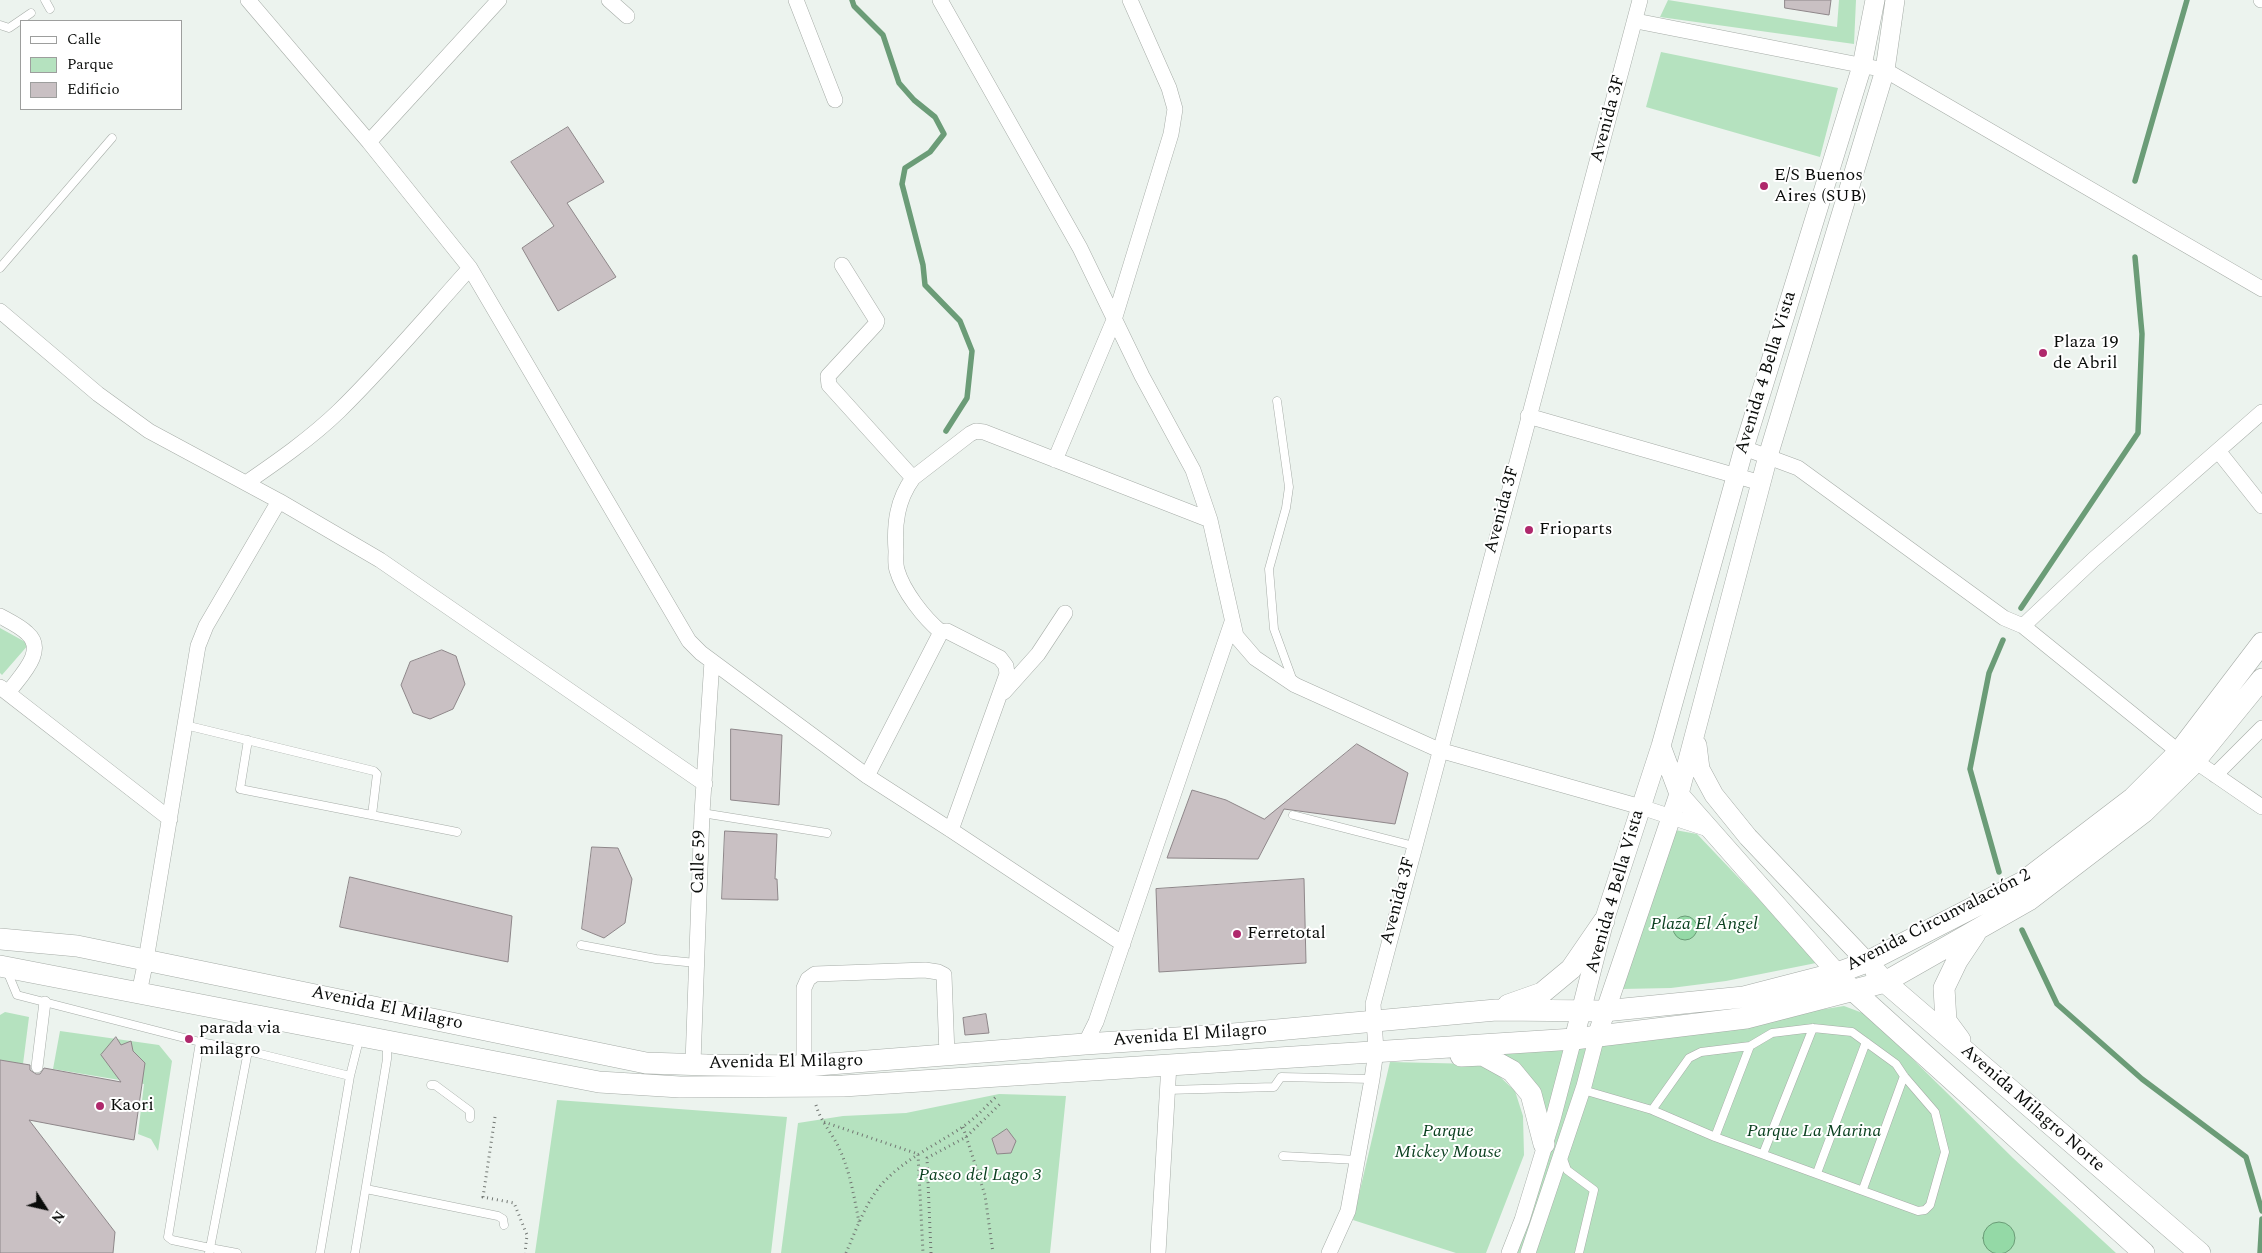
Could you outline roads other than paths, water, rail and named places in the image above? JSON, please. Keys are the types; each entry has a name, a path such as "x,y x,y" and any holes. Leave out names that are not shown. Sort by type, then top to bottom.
{"main road":[{"name":"Avenida Circunvalación 2","path":"1574,1039 1746,1018 1853,992 1885,982 2029,900 2144,812 2187,756 2262,643"},
{"name":"Avenida Circunvalación 2","path":"1582,1012 1744,997 1837,974 1867,962 2023,882 2187,756 2262,679"},
{"path":"1496,1010 1542,993 1571,969 1604,921"},
{"path":"1973,1059 1946,1021 1944,988 1957,961 1978,929"},
{"name":"Avenida El Milagro","path":"0,939 76,946 646,1063 804,1066 1085,1044 1222,1036 1374,1020 1496,1010 1582,1012"},
{"name":"Avenida Milagro Norte","path":"1867,962 1885,982 1973,1059 2200,1253"},
{"name":"Avenida El Milagro","path":"3,967 599,1082 680,1087 842,1086 1376,1050 1574,1039"},
{"name":"Avenida Milagro Norte","path":"1837,974 1853,992 2144,1253"},
{"path":"1410,1048 1425,1056 1483,1055 1512,1071 1531,1094 1553,1148"}],"street":[{"path":"248,0 369,142 470,268 689,641 712,661 866,776 1123,944"},
{"path":"369,142 499,0"},
{"path":"610,0 627,16"},
{"path":"796,0 835,100"},
{"path":"940,0 1080,248 1142,376 1193,470 1210,520 1236,636 1255,658 1295,685 1439,750 1641,807 1708,829"},
{"path":"1055,460 1114,320 1171,134 1175,109 1169,88 1130,0"},
{"name":"Avenida 3F","path":"1376,1050 1373,1004 1528,416 1636,22 1640,0"},
{"name":"Avenida 4 Bella Vista","path":"1574,1039 1604,921 1661,746 1736,475 1862,66 1875,0"},
{"name":"Avenida 4 Bella Vista","path":"1597,1036 1679,794 1768,456 1885,70 1895,0"},
{"path":"1636,22 1885,70 2262,289"},
{"path":"842,265 877,321 828,376 829,385 913,478"},
{"path":"246,483 295,449 338,412 470,268"},
{"path":"0,311 98,394 149,431 279,501 380,560 705,784"},
{"path":"2023,626 2093,560 2219,452 2262,412"},
{"path":"1528,416 1761,483"},
{"path":"951,830 1007,674 1006,666 1000,658 947,631 941,632 930,623 915,605 897,570 894,528 903,492 913,478 976,431 984,432 1210,520"},
{"path":"1744,448 1798,468 2004,618 2023,626 2187,756 2262,807"},
{"path":"2219,452 2262,506"},
{"path":"139,993 202,636 279,501"},
{"path":"999,697 1038,654 1065,613"},
{"path":"0,616 28,633 35,644 34,657 4,690 170,820"},
{"path":"1085,1044 1096,1022 1232,620"},
{"path":"866,776 941,632"},
{"name":"Calle 59","path":"693,1063 702,813 712,661"},
{"path":"2215,775 2262,728"},
{"name":"Avenida 4 Bella Vista","path":"1696,731 1700,769 1714,794 1748,837 1867,962"},
{"path":"1661,746 1679,794 1837,974"},
{"path":"804,1066 804,988 808,978 815,974 926,970 944,975 947,1055"},
{"path":"37,1067 45,1002"},
{"path":"1509,1253 1553,1148 1583,1090 1597,1036"},
{"path":"1528,1253 1553,1148 1553,1119 1574,1039"},
{"path":"1329,1253 1348,1212 1376,1050"},
{"path":"1158,1253 1169,1064"}],"lane":[{"path":"45,0 50,9"},
{"path":"21,20 31,13"},
{"path":"0,25 9,28 20,20"},
{"path":"0,268 112,138"},
{"path":"1278,401 1289,487 1286,508 1269,569 1274,629 1295,685"},
{"path":"186,725 374,771 377,774 372,815"},
{"path":"248,740 240,789 457,832"},
{"path":"702,813 827,833"},
{"path":"1293,815 1414,846"},
{"path":"581,944 656,959 696,963"},
{"path":"3,967 17,995 200,1042 248,1051 350,1076"},
{"path":"1763,1154 1813,1028"},
{"path":"1583,1090 1652,1110 1715,1137 1863,1189 1918,1211 1925,1210 1930,1205 1945,1152 1935,1112 1896,1064 1852,1032 1813,1028 1772,1033 1750,1046 1701,1052 1689,1058 1652,1110"},
{"path":"320,1253 350,1076 360,1036"},
{"path":"355,1253 387,1059 387,1041"},
{"path":"200,1042 168,1237 172,1240 210,1250 237,1253"},
{"path":"1817,1173 1866,1042"},
{"path":"1715,1137 1750,1046"},
{"path":"210,1250 248,1051"},
{"path":"1863,1189 1904,1076"},
{"path":"1167,1090 1274,1087 1281,1077 1372,1079"},
{"path":"431,1085 435,1085 465,1106 470,1111 470,1118"},
{"path":"1553,1148 1567,1170 1594,1190 1579,1253"},
{"path":"1283,1156 1357,1160"},
{"path":"366,1189 498,1216 503,1219 504,1226"}],"waterway":[{"path":"852,0 854,6 883,35 899,83 914,100 935,117 944,134 930,152 905,168 902,184 923,265 925,285 960,321 972,351 967,398 946,431"},
{"path":"2135,181 2187,0"},
{"path":"2021,608 2138,433 2142,334 2135,257"},
{"path":"1999,872 1970,769 1989,673 2003,640"},
{"path":"2022,930 2057,1004 2142,1079 2246,1157 2262,1211"},
{"path":"2260,1253 2262,1219"}],"place":[{"name":"E/S Buenos Aires (SUB)","path":"1764,186"},
{"name":"Plaza 19 de Abril","path":"2043,353"},
{"name":"Frioparts","path":"1529,530"},
{"name":"Ferretotal","path":"1237,934"},
{"name":"parada via milagro","path":"189,1039"},
{"name":"Kaori","path":"100,1106"}],"park label":[{"name":"Plaza El Ángel","path":"1704,925"},
{"name":"Parque La Marina","path":"1814,1132"},
{"name":"Parque Mickey Mouse","path":"1448,1142"},
{"name":"Paseo del Lago 3","path":"980,1176"}]}
